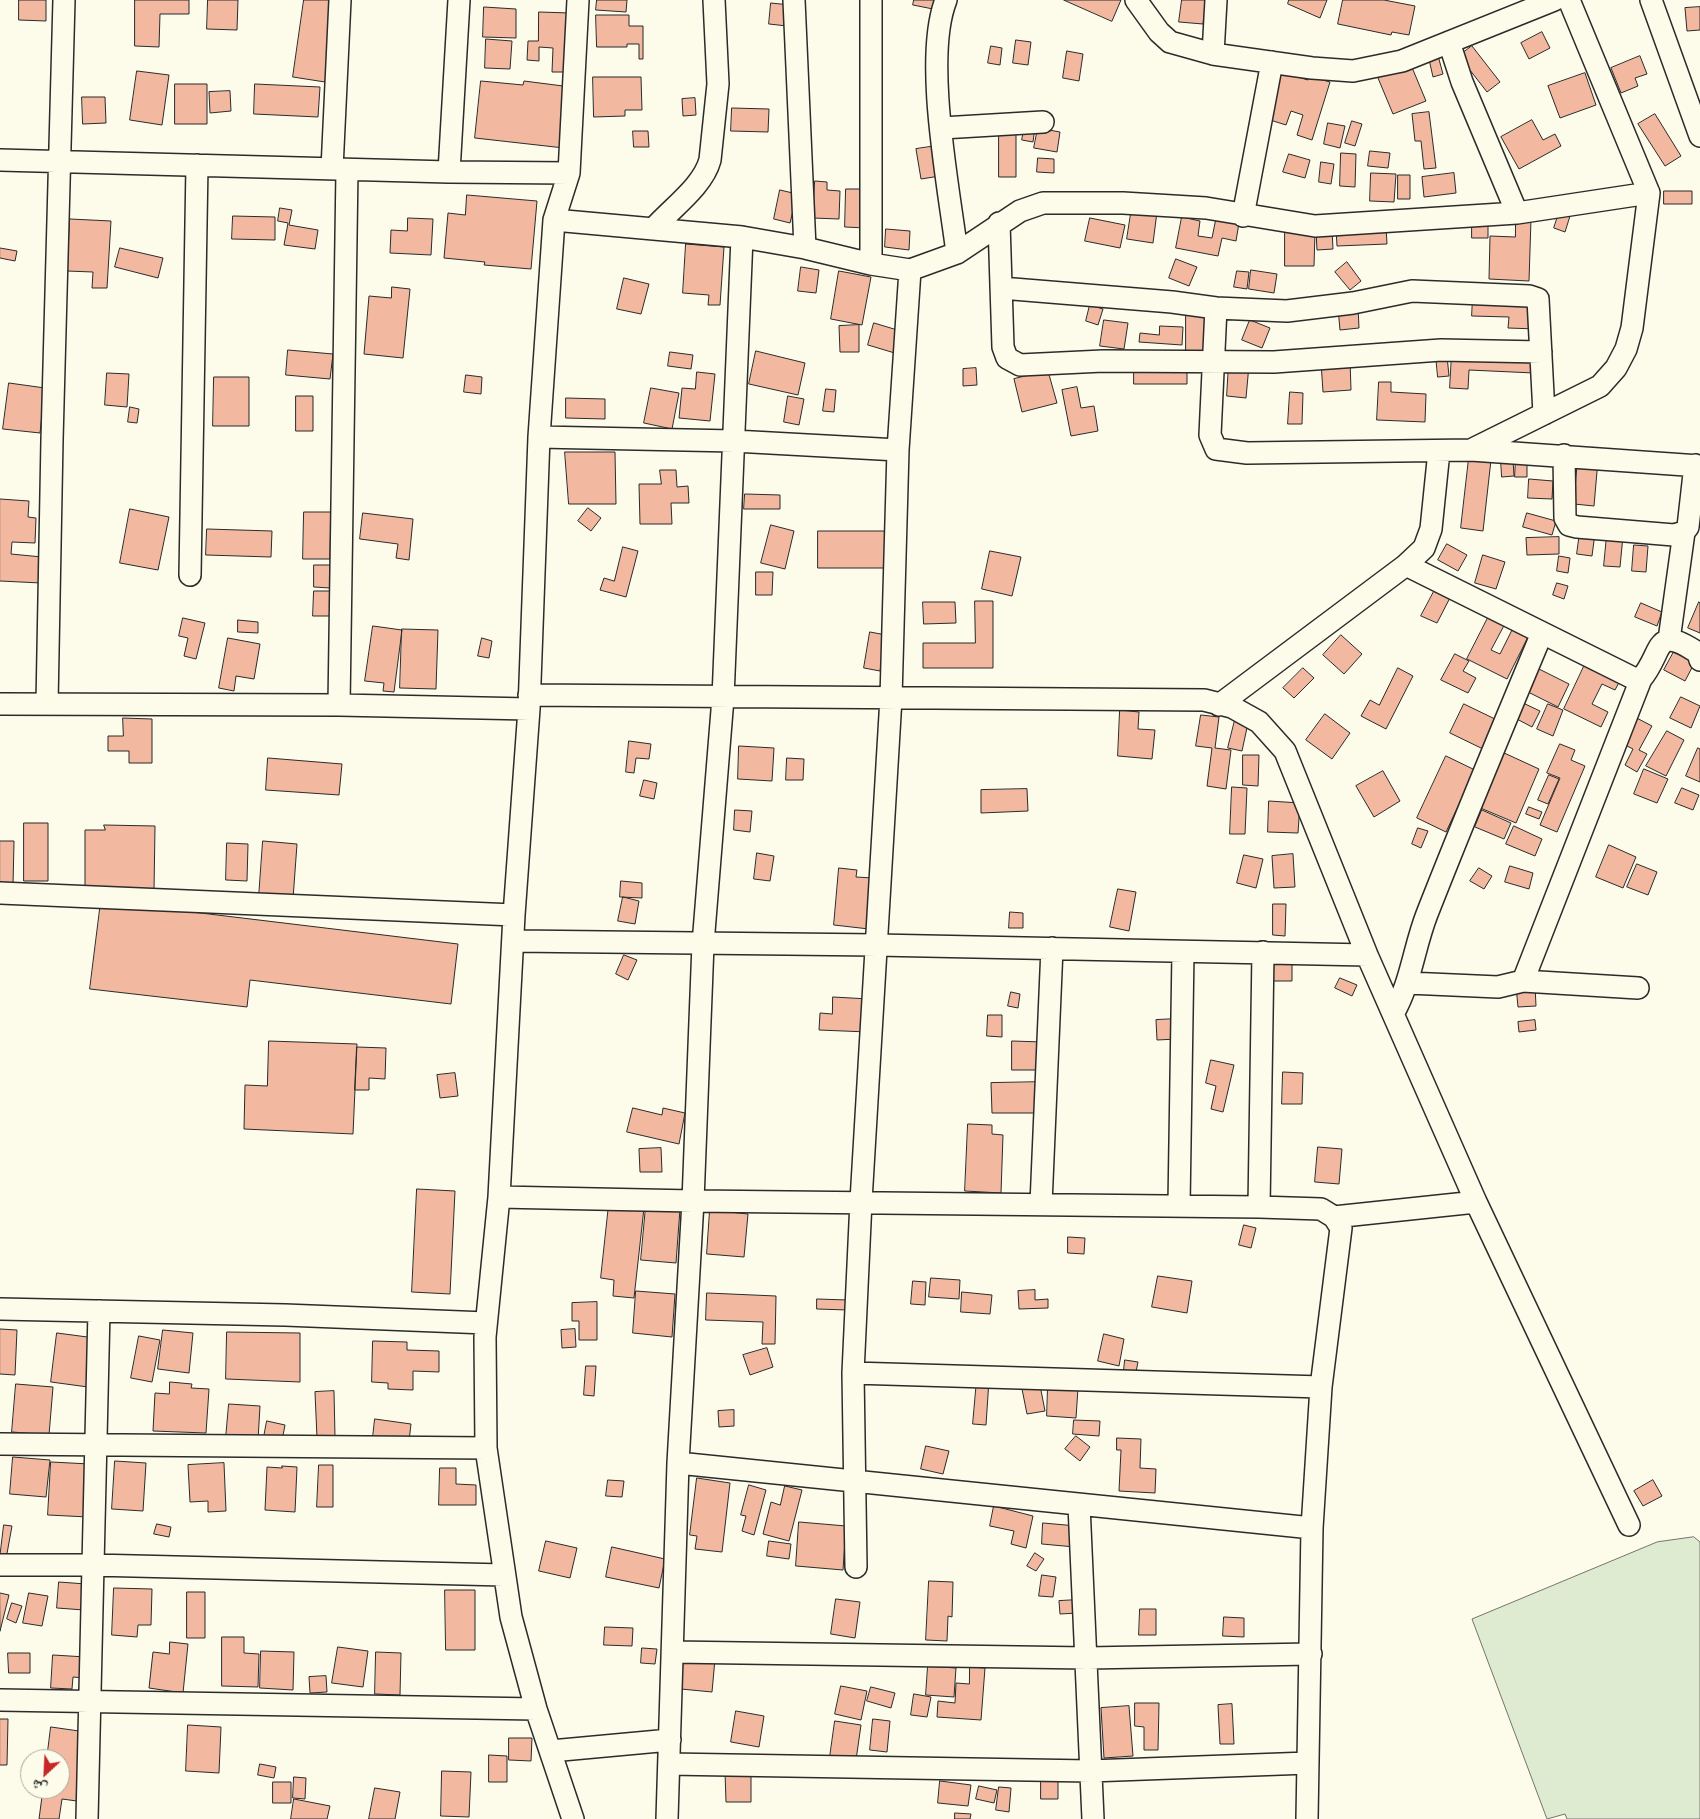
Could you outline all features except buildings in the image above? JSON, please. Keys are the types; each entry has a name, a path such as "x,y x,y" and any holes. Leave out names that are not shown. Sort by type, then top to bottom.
{"street":[{"path":"47,704 51,450 64,0"},
{"path":"339,705 340,0"},
{"path":"449,172 459,0"},
{"path":"573,1819 536,1709 511,1617 486,1448 486,1323 499,1197 514,915 529,702 539,437 554,220 569,173 578,0"},
{"path":"654,228 699,183 709,165 718,84 714,0"},
{"path":"794,0 805,248"},
{"path":"871,0 871,264"},
{"path":"946,0 942,12 936,61 957,253"},
{"path":"1136,0 1159,32 1170,42 1213,54 1353,71 1402,61 1554,0"},
{"path":"1213,54 1216,0"},
{"path":"1471,450 1600,386 1616,368 1626,349 1632,328 1650,193 1569,0"},
{"path":"1651,0 1700,136"},
{"path":"1449,42 1462,82 1517,213"},
{"path":"1243,216 1272,62"},
{"path":"942,128 1043,122"},
{"path":"0,160 449,172 569,173"},
{"path":"190,575 198,165"},
{"path":"554,220 742,237 805,248 871,264 910,270 957,253 999,223 1020,211 1043,203 1123,203 1206,208 1243,216 1315,226 1517,213 1650,193"},
{"path":"999,223 1003,347 1007,358 1014,364 1274,362 1441,350 1541,352"},
{"path":"667,1819 678,1463 694,1201 703,944 724,698 742,237"},
{"path":"856,1567 853,1374 861,1201 891,698 898,450 910,270"},
{"path":"1001,288 1172,302 1216,308 1287,311 1353,303 1412,291 1529,296 1538,299 1540,302 1544,414"},
{"path":"1216,308 1210,434 1216,449 1247,453 1471,450 1564,455 1698,466 1688,527 1684,532 1669,640"},
{"path":"539,437 734,442 898,450"},
{"path":"1219,705 1406,565 1424,548 1432,530 1439,451"},
{"path":"1564,455 1565,518 1569,525 1674,535 1684,532"},
{"path":"1406,565 1633,678 1641,679"},
{"path":"1393,1014 1402,999 1408,983 1423,923 1483,772 1542,633"},
{"path":"1523,980 1641,679 1660,644 1669,640 1681,642 1698,653 1700,660"},
{"path":"0,704 339,705 724,698 891,698 1204,700 1232,707 1259,722 1285,751 1367,955 1476,1202 1629,1525"},
{"path":"0,893 514,915"},
{"path":"514,941 877,945 1367,955"},
{"path":"1041,1204 1052,948"},
{"path":"1179,1205 1183,952"},
{"path":"1259,1207 1263,952"},
{"path":"1408,983 1498,987 1523,980 1638,988"},
{"path":"499,1197 694,1201 1179,1205 1321,1209 1334,1217 1340,1228 1321,1387 1312,1528 1307,1819"},
{"path":"1334,1217 1476,1202"},
{"path":"0,1309 285,1315 486,1323"},
{"path":"86,1819 91,1702 99,1311"},
{"path":"853,1374 1321,1387"},
{"path":"0,1444 486,1448"},
{"path":"678,1463 1312,1528"},
{"path":"1079,1504 1093,1819"},
{"path":"0,1565 93,1565 504,1575"},
{"path":"673,1652 1087,1658 1311,1654"},
{"path":"0,1700 536,1709"},
{"path":"551,1752 670,1740"},
{"path":"669,1764 1090,1771 1308,1763"}],"green space":[{"path":"1694,1537 1700,1542 1700,1819 1567,1819 1565,1814 1547,1819 1472,1619 1657,1542"}]}
